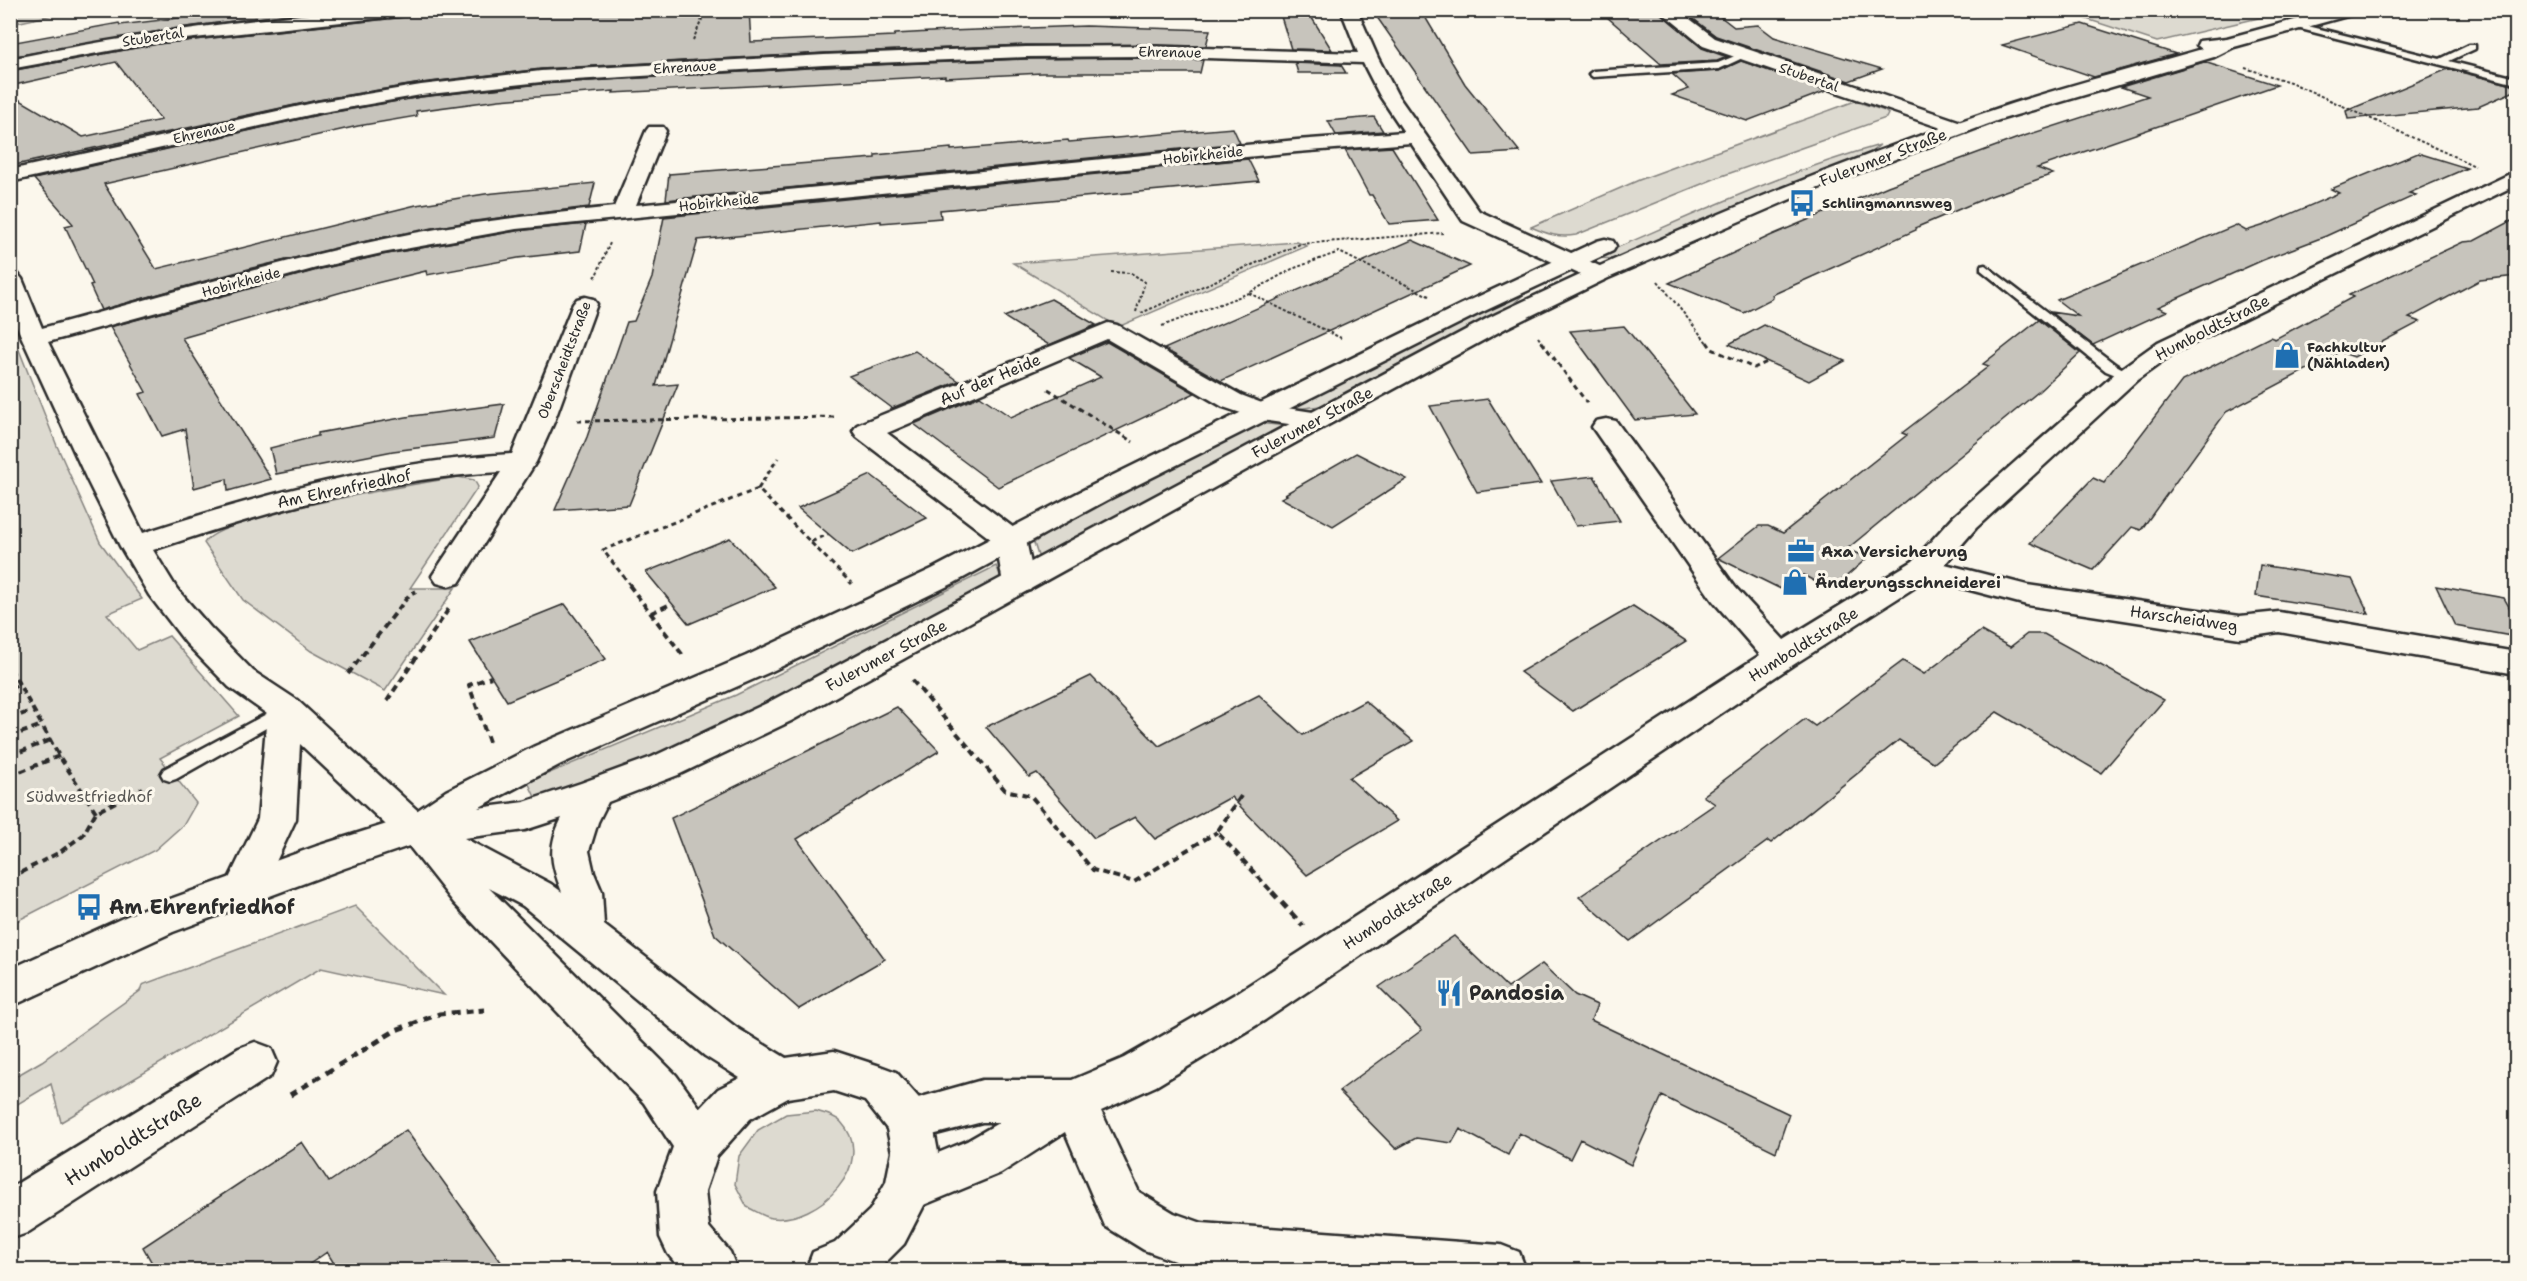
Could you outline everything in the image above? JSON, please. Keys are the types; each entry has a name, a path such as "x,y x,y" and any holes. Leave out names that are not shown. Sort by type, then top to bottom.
{"street":[{"name":"Stubertal","path":"10,64 129,40 194,31 406,10"},
{"path":"1349,10 1369,58 1416,137 1471,216 1598,274"},
{"name":"Stubertal","path":"1667,10 1709,42 1960,128"},
{"name":"Fulerumer Straße","path":"1904,130 2044,86 2190,47 2228,43 2352,10"},
{"name":"Fulerumer Straße","path":"10,989 63,962 159,920 415,830 525,816 594,794 665,766 779,712 1497,323 1598,274 1793,191 1960,128 2079,89 2208,53 2228,43"},
{"name":"Ehrenaue","path":"10,176 235,125 375,98 472,84 579,74 801,61 1066,51 1369,58"},
{"path":"622,212 656,131"},
{"name":"Hobirkheide","path":"34,338 314,262 382,246 516,223 1297,146 1416,137"},
{"name":"Humboldtstraße","path":"909,1188 984,1157 1074,1101 1140,1072 1250,1007 1781,657 1924,568 1965,522 2128,375 2167,348 2514,179"},
{"name":"Fulerumer Straße","path":"415,830 459,801 548,755 758,664 943,576 1262,412 1623,238"},
{"path":"10,279 34,338 135,546 165,595 198,635 241,679 285,709 415,830 468,891 660,1089 698,1144"},
{"name":"Oberscheidtstraße","path":"448,576 522,462 540,422 585,304"},
{"name":"Auf der Heide","path":"867,431 1108,330 1232,401 1262,412 1316,420"},
{"path":"1606,427 1724,594 1781,657"},
{"path":"867,431 1011,540 1019,583"},
{"name":"Am Ehrenfriedhof","path":"135,546 269,504 373,480 446,468 522,462"},
{"name":"Harscheidweg","path":"1924,568 2028,595 2063,601 2240,627 2279,622 2517,663"},
{"path":"244,889 277,819 285,709"},
{"path":"584,933 582,892 574,873 570,851 579,822 594,794"},
{"path":"415,830 523,887 721,1042 781,1079"},
{"name":"Humboldtstraße","path":"10,1216 255,1062"},
{"path":"712,1270 685,1237 681,1191 698,1144 734,1104 781,1079 834,1071 880,1086 909,1120 915,1152 909,1188 887,1227 853,1260 831,1270"},
{"name":"Humboldtstraße","path":"909,1120 982,1101 1074,1101"},
{"path":"1074,1101 1122,1209 1161,1233 1202,1247 1501,1270"}],"lane":[{"path":"2296,26 2517,81"},
{"path":"2440,62 2472,47"},
{"path":"1593,74 1719,66 1745,55"},
{"path":"1985,268 2111,368 2128,375"},
{"path":"170,774 285,709"}],"path":[{"path":"2208,53 2224,61 2290,82 2489,173 2514,179"},
{"name":"Oberscheidtstraße","path":"585,304 622,212"},
{"path":"1111,272 1131,273 1145,282 1135,316 1300,244 1498,230"},
{"path":"1158,327 1249,293 1292,269 1339,252 1432,297"},
{"path":"1391,277 1396,275"},
{"path":"1657,280 1712,348 1754,368 1767,362"},
{"path":"1249,293 1342,339"},
{"path":"1533,336 1540,338 1606,427"},
{"path":"1039,384 1140,446"},
{"path":"1089,414 1093,412"},
{"path":"540,422 845,417 867,431"},
{"path":"686,659 603,550 758,489 778,458"},
{"path":"758,489 852,584"},
{"path":"811,542 828,534"},
{"path":"348,674 410,594 448,576 460,591 387,701"},
{"path":"651,613 671,604"},
{"path":"10,668 59,756 96,812 93,824 63,850 10,878"},
{"path":"489,742 469,685 491,677"},
{"path":"910,678 1005,790 1031,796 1093,870 1134,882 1217,832 1241,796"},
{"path":"10,688 19,685"},
{"path":"10,719 33,710"},
{"path":"10,737 42,725"},
{"path":"10,756 50,740"},
{"path":"10,776 59,756"},
{"path":"96,812 170,774"},
{"path":"1217,832 1330,955"},
{"path":"290,1095 396,1030 439,1014 485,1010"}],"green space":[{"path":"11,10 71,10 71,11 11,24"},
{"path":"2062,10 2288,11 2157,42"},
{"path":"1855,101 1888,114 1886,118 1719,177 1576,235 1553,235 1531,227 1639,180"},
{"path":"1880,145 1866,156 1787,186 1618,259 1593,258 1771,182"},
{"path":"1297,242 1307,246 1118,327 1013,263"},
{"path":"1519,293 1523,295 1506,311 1329,405 1287,410"},
{"name":"Südwestfriedhof","path":"10,327 57,446 100,542 142,599 107,614 137,650 169,636 239,716 160,758 196,803 184,824 155,850 11,924"},
{"path":"1257,423 1287,426 1040,562 1034,543 1071,517"},
{"path":"458,477 474,480 478,487 410,588 455,588 385,691 311,651 243,600 204,543 218,532 281,512 322,502"},
{"path":"996,566 1001,576 985,592 778,702 652,758 536,799 528,782 736,695"},
{"path":"355,906 444,995 321,968 61,1122 51,1084 11,1108 11,1079 42,1061 140,991 142,985"},
{"path":"816,1111 839,1120 851,1138 853,1155 848,1172 838,1188 808,1211 790,1217 772,1218 747,1207 735,1184 739,1156 758,1130 786,1114"}],"building":[{"path":"245,10 322,10 178,28 10,57 10,43 119,23 120,25"},
{"path":"416,10 447,10 448,15 504,10 749,10 751,42 1086,26 1210,30 1206,46 1026,45 824,53 541,69 421,83 318,100 10,166 10,94 83,137 161,120 116,62 10,86 10,71 158,44 406,17"},
{"path":"1279,10 1307,10 1332,50 1291,49"},
{"path":"1372,10 1421,10 1465,84 1520,152 1473,155"},
{"path":"1599,10 1657,10 1702,48 1727,57 1717,61 1661,64"},
{"path":"1682,10 1712,10 1734,27 1758,25 1774,37 1882,69 1849,81 1716,36"},
{"path":"2082,24 2176,54 2094,77 2002,45"},
{"path":"1026,59 1203,60 1200,73 1042,73 945,78 945,76 613,93 614,91 499,100 416,111 417,116 358,126 104,184 156,269 416,205 485,194 595,183 589,207 467,222 380,238 252,268 101,310 90,286 93,285 65,226 73,224 34,179 318,115 421,97 541,84 824,67"},
{"path":"1741,61 1826,91 1747,121 1672,95 1689,89 1672,74 1719,71"},
{"path":"2204,62 2277,85 2037,168 2053,174 1988,197 1915,228 1916,230 1772,295 1773,298 1744,313 1669,283 1772,235 1888,186 2018,138 2148,96 2121,87"},
{"path":"1295,63 1341,65 1346,73 1298,73"},
{"path":"2448,69 2517,86 2517,90 2478,107 2348,119 2346,111"},
{"path":"1374,117 1383,131 1336,135 1328,121"},
{"path":"1233,128 1240,143 666,200 669,174 875,158 875,155 951,148 951,150 1068,140 1069,142"},
{"path":"1392,147 1438,220 1389,224 1372,195 1369,195 1345,150"},
{"path":"2418,153 2467,168 2409,193 2416,195 2326,236 2263,260 2158,307 2167,311 2093,345 2050,312 2078,316 2057,300 2236,225 2246,231 2265,225 2339,193 2331,189"},
{"path":"1248,159 1259,181 940,210 941,218 881,223 881,221 698,240 656,386 678,384 629,505 555,510 587,437 627,322 634,321 652,278 664,217"},
{"path":"2517,218 2517,276 2480,280 2409,318 2420,322 2354,357 2340,352 2226,412 2141,530 2132,527 2093,570 2030,543 2093,478 2104,483 2182,381 2270,337 2275,339 2353,297 2349,295 2463,242 2474,241"},
{"path":"586,224 580,251 518,258 427,275 426,271 356,288 182,338 271,479 228,491 227,479 194,488 185,429 162,436 140,394 146,392 110,327 321,269 382,255 516,231"},
{"path":"1412,240 1470,266 1221,381 1164,349"},
{"path":"1051,299 1096,325 1049,345 1004,317"},
{"path":"2039,320 2080,353 2038,392 1847,549 1867,558 1831,590 1803,575 1785,591 1718,558 1759,526 1768,526 1783,533 1907,435 1902,433 1989,366 1983,364"},
{"path":"1764,325 1845,361 1809,381 1729,344"},
{"path":"1624,326 1695,414 1635,420 1570,331"},
{"path":"1107,342 1195,393 998,487 914,424 980,396 1011,417 1101,377 1069,358"},
{"path":"915,351 959,381 892,408 849,376"},
{"path":"1488,399 1541,484 1477,492 1430,406"},
{"path":"504,404 495,438 393,451 276,474 270,448 318,436 318,433 412,416"},
{"path":"1356,453 1407,479 1333,526 1281,498 1287,495 1285,494"},
{"path":"871,475 927,518 852,554 798,508"},
{"path":"1594,476 1620,521 1576,526 1551,481"},
{"path":"730,538 775,587 689,624 646,572"},
{"path":"2260,565 2352,579 2369,614 2256,596"},
{"path":"2436,586 2504,598 2517,621 2517,637 2455,626"},
{"path":"565,604 606,659 507,701 470,642"},
{"path":"1633,606 1686,641 1573,711 1520,672"},
{"path":"1981,631 2010,647 2027,634 2044,634 2164,700 2101,773 1997,712 1934,763 1899,740 1771,843 1768,841 1630,941 1579,897 1715,804 1703,796 1805,719 1815,726 1903,661 1924,674"},
{"path":"1091,676 1159,746 1259,695 1303,735 1365,701 1413,741 1349,778 1397,821 1307,875 1231,797 1155,839 1135,817 1094,838 1037,773 1029,777 986,727"},
{"path":"897,707 939,751 797,839 885,959 799,1009 715,935 671,818"},
{"path":"1454,936 1508,988 1542,964 1575,995 1597,1005 1591,1020 1789,1114 1776,1152 1662,1096 1631,1165 1580,1139 1570,1159 1519,1133 1508,1155 1460,1129 1452,1143 1416,1138 1396,1149 1339,1091 1422,1030 1379,987"},
{"path":"406,1130 507,1270 338,1270 327,1252 301,1270 156,1270 143,1247 302,1142 329,1182"}],"place":[{"name":"Schlingmannsweg","path":"1802,203"},
{"name":"Fachkultur (Nähladen)","path":"2287,355"},
{"name":"Axa Versicherung","path":"1801,551"},
{"name":"Änderungsschneiderei","path":"1795,582"},
{"name":"Am Ehrenfriedhof","path":"89,907"},
{"name":"Pandosia","path":"1449,993"}]}
